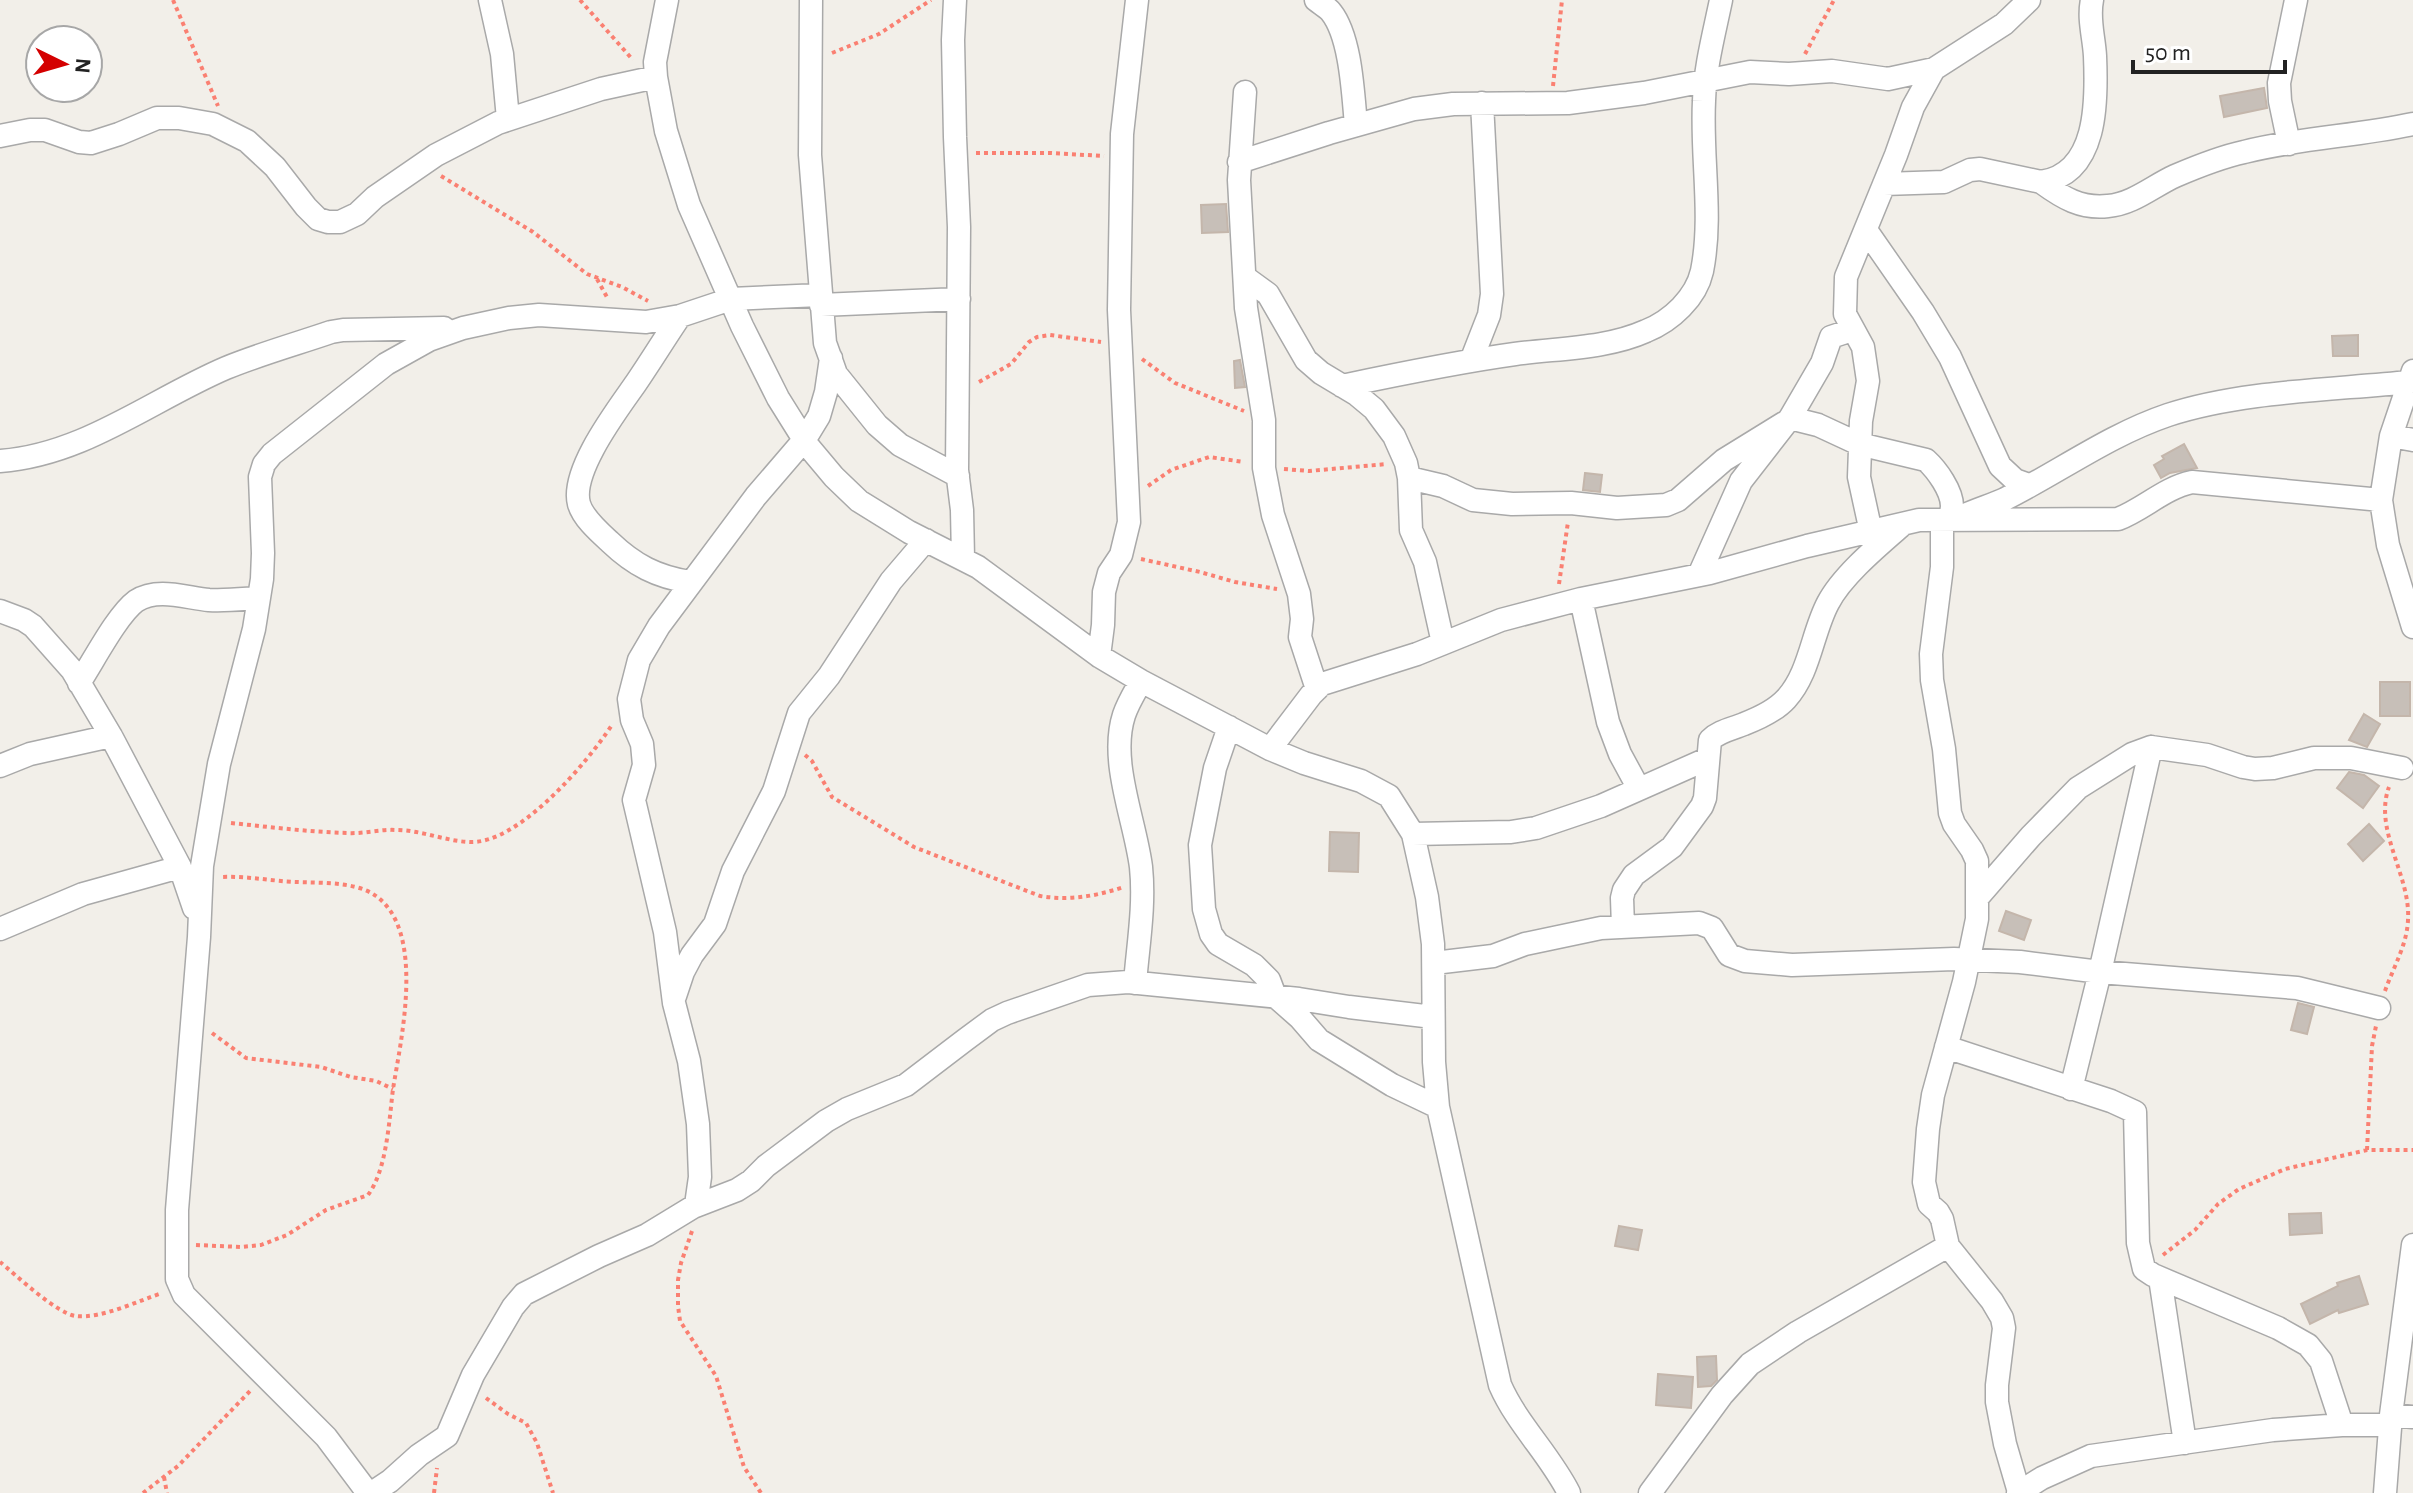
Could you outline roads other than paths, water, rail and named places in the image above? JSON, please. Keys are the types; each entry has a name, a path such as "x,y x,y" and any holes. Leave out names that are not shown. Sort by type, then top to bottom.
{"street":[{"path":"490,0 502,54 508,119"},
{"path":"667,0 651,78 689,205 778,398 834,477 859,501 883,517 963,558 1099,656 1174,701 1270,749 1361,781 1389,796 1413,834 1427,897 1434,963 1433,1017 1438,1107 1500,1385 1506,1399 1556,1468 1569,1493"},
{"path":"811,0 810,155 825,343 836,374 889,437 958,476"},
{"path":"955,0 953,40 959,227 958,476 963,558"},
{"path":"1099,656 1104,592 1109,573 1127,537 1130,498 1119,310 1122,134 1137,0"},
{"path":"1316,0 1332,12 1342,36 1349,59 1356,125"},
{"path":"1342,386 1471,361 1623,340 1649,330 1683,306 1696,288 1703,256 1706,189 1704,101 1721,0"},
{"path":"1239,162 1414,109 1453,104 1551,104 1644,93 1750,72 1795,74 1832,71 1888,79 1934,69 2004,24 2029,0"},
{"path":"1884,184 1944,182 1970,170 1980,169 2041,182 2051,181 2075,165 2090,137 2095,55 2090,19 2092,0"},
{"path":"2289,144 2279,83 2296,0"},
{"path":"1871,532 1859,477 1859,444 1868,381 1863,347 1845,314 1846,277 1913,107 1934,69"},
{"path":"0,136 45,130 91,143 157,118 188,119 223,127 247,141 275,167 318,219 340,222 357,214 375,197 422,164 471,136 508,119 601,89 651,78"},
{"path":"1245,92 1239,162 1246,308 1264,420 1264,468 1273,515 1299,594 1302,619 1300,637 1317,689"},
{"path":"1471,361 1489,315 1492,294 1482,103"},
{"path":"2041,182 2064,199 2077,204 2113,206 2131,200 2175,176 2243,152 2413,124"},
{"path":"1866,230 1950,357 2000,466 2015,480 2029,485"},
{"path":"1246,278 1268,294 1306,360 1374,409 1394,436 1407,470 1411,530 1425,562 1443,643"},
{"path":"191,871 209,821 219,764 254,629 263,553 260,477 268,458 386,364 429,340 463,328 509,318 539,315 641,323 673,318 731,299 959,299"},
{"path":"673,318 593,450 580,485 578,502 584,514 624,555 645,570 690,582"},
{"path":"0,461 22,460 78,442 224,369 331,332 463,328"},
{"path":"1699,575 1741,481 1787,420 1822,363 1831,337 1852,330"},
{"path":"696,1205 700,1177 698,1124 689,1061 666,958 665,932 634,799 644,765 642,744 632,720 629,699 639,660 659,626 756,496 805,439 819,416 831,358"},
{"path":"1950,519 2003,500 2118,435 2167,416 2208,404 2411,376 2402,438 2381,500 2388,545 2413,627"},
{"path":"1407,470 1473,500 1512,504 1653,507 1671,504 1724,460 1787,420 1818,425 1859,444 1926,460 1933,466 1950,494 1952,506 1931,654 1932,680 1944,749 1950,813 1977,861 1978,897 1975,934 1931,1107 1924,1176 1929,1204 1942,1219 1948,1246 2002,1318 2004,1328 1997,1402 2018,1493 2042,1478 2091,1456 2273,1430 2398,1419"},
{"path":"1270,749 1317,689 1329,681 1387,664 1501,620 1581,599 1699,575 1905,523 1950,519 2118,519 2132,514 2177,486 2192,482 2381,500"},
{"path":"1623,927 1624,890 1634,875 1672,847 1702,806 1708,746 1713,736 1746,723 1785,700 1800,680 1829,600 1876,548 1905,523"},
{"path":"674,1003 683,972 715,924 733,871 774,791 803,706 829,676 891,581 926,540"},
{"path":"79,683 134,602 149,595 161,594 211,600 259,598"},
{"path":"1581,599 1608,722 1620,754 1639,789"},
{"path":"0,611 33,626 79,683 191,871 200,924 177,1210 179,1288 326,1437 370,1493 447,1436 465,1389 495,1336 524,1294 647,1235 696,1205 737,1190 838,1114 906,1085 992,1020 1088,985 1135,983 1275,996 1433,1017"},
{"path":"1135,983 1142,905 1141,867 1126,793 1120,738 1125,714 1141,681"},
{"path":"1229,727 1215,768 1200,845 1204,909 1211,934 1218,944 1254,965 1269,980 1275,996 1319,1040 1392,1085 1438,1107"},
{"path":"0,766 30,754 111,736"},
{"path":"1978,897 2078,788 2132,754 2151,747 2207,755 2255,769 2314,758 2351,758 2402,768"},
{"path":"2071,1089 2151,747"},
{"path":"1413,834 1526,830 1601,806 1707,759"},
{"path":"0,929 83,894 191,871"},
{"path":"1434,963 1493,956 1525,944 1572,933 1689,923 1707,924 1730,956 1745,961 1832,965 1969,959 2020,962 2100,972 2297,988 2379,1008"},
{"path":"1946,1047 2123,1105 2135,1112 2138,1243 2142,1266 2154,1275 2278,1328 2308,1345 2321,1361 2342,1425"},
{"path":"2385,1493 2398,1419 2413,1245"},
{"path":"1650,1493 1722,1395 1750,1364 1798,1332 1948,1246"},
{"path":"2154,1275 2185,1443"}]}
